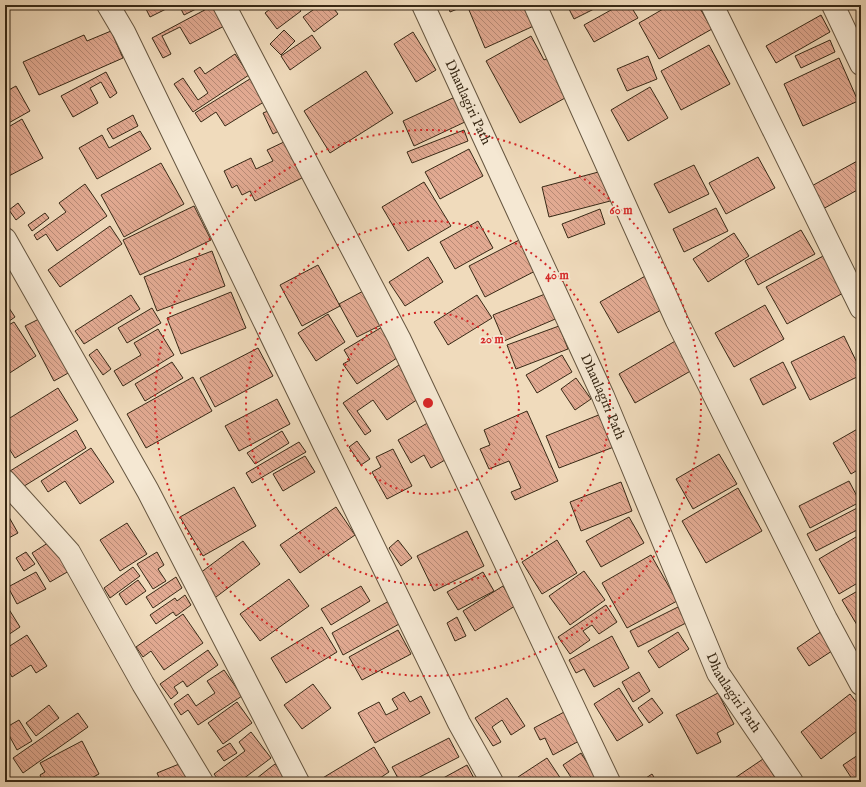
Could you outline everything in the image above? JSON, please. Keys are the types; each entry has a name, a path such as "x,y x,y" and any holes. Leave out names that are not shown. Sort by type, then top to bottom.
{"street":[{"path":"108,5 124,32 459,722 492,782"},
{"path":"224,5 399,338 610,782"},
{"name":"Dhaulagiri Path","path":"423,5 604,396 718,673 792,782"},
{"path":"535,5 677,321 822,612 861,684"},
{"path":"712,5 861,308"},
{"path":"833,5 861,64"},
{"path":"5,239 148,491 298,782"},
{"path":"5,481 69,552 143,684 202,782"}],"building":[{"path":"149,5 174,5 150,17 145,7"},
{"path":"179,5 204,5 184,15"},
{"path":"214,5 228,24 190,44 180,27 162,36 171,54 163,58 152,38"},
{"path":"275,5 296,5 301,11 277,29 265,13"},
{"path":"320,5 331,5 338,14 314,32 303,17"},
{"path":"448,5 467,5 450,12"},
{"path":"481,5 527,5 536,25 485,48 469,10"},
{"path":"567,5 602,5 574,19"},
{"path":"620,5 630,5 638,18 594,42 584,25"},
{"path":"670,5 698,5 712,29 659,59 639,23"},
{"path":"821,15 830,32 776,63 766,46"},
{"path":"284,30 295,41 281,55 270,44"},
{"path":"111,31 123,58 39,95 23,62 84,35 87,41"},
{"path":"413,32 436,70 416,82 394,44"},
{"path":"312,35 321,48 290,70 281,56"},
{"path":"531,36 544,60 555,55 565,79 557,82 565,98 520,123 486,61"},
{"path":"830,40 835,52 801,68 795,56"},
{"path":"709,45 730,84 681,110 661,71"},
{"path":"235,54 249,75 193,112 174,84 183,78 198,100 208,93 194,71 200,67 205,74"},
{"path":"648,56 657,79 627,91 617,69"},
{"path":"839,58 858,101 803,126 784,84"},
{"path":"366,71 393,113 330,153 304,111"},
{"path":"106,72 117,93 110,98 101,82 90,88 98,103 73,117 61,96"},
{"path":"253,77 267,100 225,126 216,112 201,122 195,113"},
{"path":"16,86 30,111 5,125 5,92"},
{"path":"650,87 668,118 628,141 611,110"},
{"path":"455,97 467,121 414,146 403,121"},
{"path":"273,109 283,129 273,134 263,113"},
{"path":"133,115 138,126 113,139 107,129"},
{"path":"22,119 43,158 5,178 5,129"},
{"path":"464,130 468,141 412,163 407,152"},
{"path":"140,131 151,149 97,179 79,148 102,135 109,148"},
{"path":"286,141 304,177 255,201 250,191 242,195 237,185 232,188 224,171 251,158 256,169 273,161 267,150"},
{"path":"469,149 483,176 440,199 425,172"},
{"path":"758,157 775,188 726,214 709,183"},
{"path":"861,159 861,188 821,210 808,188"},
{"path":"161,163 184,204 124,237 101,195"},
{"path":"694,165 709,194 669,213 654,184"},
{"path":"606,170 614,200 549,217 542,187"},
{"path":"424,182 451,226 408,251 382,207"},
{"path":"85,184 107,216 57,251 46,234 37,240 34,235 66,212 59,203"},
{"path":"18,203 25,213 16,220 9,210"},
{"path":"194,206 211,240 140,275 123,240"},
{"path":"716,208 728,231 684,252 673,229"},
{"path":"600,209 605,224 568,238 562,224"},
{"path":"45,213 49,218 32,231 28,225"},
{"path":"478,221 493,248 455,269 440,242"},
{"path":"110,226 122,244 60,287 48,270"},
{"path":"801,230 815,254 758,285 745,261"},
{"path":"734,233 749,256 708,282 693,259"},
{"path":"525,237 541,268 485,297 469,266"},
{"path":"212,251 225,286 157,311 144,277"},
{"path":"825,255 845,292 787,324 766,287"},
{"path":"428,257 443,282 405,306 389,282"},
{"path":"318,265 340,306 302,326 280,285"},
{"path":"647,275 665,308 618,333 600,302"},
{"path":"367,289 385,323 357,337 339,304"},
{"path":"231,292 246,328 181,354 167,318"},
{"path":"550,292 560,317 504,341 493,315"},
{"path":"131,295 140,309 84,344 75,331"},
{"path":"477,295 492,318 448,345 434,322"},
{"path":"5,302 15,317 5,324"},
{"path":"765,305 784,339 734,367 715,333"},
{"path":"152,308 161,323 127,343 118,328"},
{"path":"328,314 345,342 316,361 298,333"},
{"path":"41,318 70,372 54,381 25,326"},
{"path":"14,322 36,356 5,376 5,327"},
{"path":"559,326 568,349 516,369 507,345"},
{"path":"382,327 400,356 357,384 343,364 350,360 344,350"},
{"path":"158,329 174,355 123,386 114,371 141,355 134,343"},
{"path":"844,336 861,371 861,375 810,400 791,362"},
{"path":"677,340 694,369 635,403 619,374"},
{"path":"258,348 273,376 215,407 200,378"},
{"path":"97,349 111,369 103,375 89,355"},
{"path":"562,355 572,372 537,393 526,375"},
{"path":"172,362 183,378 145,401 135,384"},
{"path":"783,362 796,388 763,405 750,379"},
{"path":"399,365 421,397 387,420 373,400 357,411 371,431 365,435 343,403"},
{"path":"193,377 212,411 146,448 127,414"},
{"path":"576,378 591,399 575,410 561,389"},
{"path":"58,388 78,420 15,458 5,442 5,421"},
{"path":"277,399 290,424 239,451 225,426"},
{"path":"527,411 558,481 515,500 511,492 521,488 509,461 489,469 480,449 490,445 484,430"},
{"path":"606,412 619,445 559,468 546,436"},
{"path":"431,421 452,456 431,468 424,455 411,463 398,440"},
{"path":"861,427 861,468 851,474 833,443"},
{"path":"76,430 86,448 21,488 10,471"},
{"path":"282,431 289,443 255,464 247,453"},
{"path":"357,441 370,459 361,465 349,447"},
{"path":"299,442 306,452 252,483 246,473"},
{"path":"91,448 114,482 80,504 65,481 48,492 41,481"},
{"path":"393,449 412,486 387,499 372,472 381,467 376,457"},
{"path":"719,454 737,484 693,509 676,479"},
{"path":"305,456 315,472 283,491 273,474"},
{"path":"849,481 860,502 810,528 799,506"},
{"path":"621,482 632,511 581,531 570,502"},
{"path":"234,487 256,526 203,556 180,517"},
{"path":"738,488 762,531 706,563 682,521"},
{"path":"861,506 861,528 816,551 807,534"},
{"path":"336,507 355,535 300,573 280,545"},
{"path":"5,510 18,533 5,540 5,531 7,529 5,525"},
{"path":"629,517 644,543 601,567 586,541"},
{"path":"127,523 147,554 120,571 100,540"},
{"path":"467,531 484,566 434,591 417,556"},
{"path":"861,534 861,581 839,594 819,559"},
{"path":"398,540 412,558 401,566 389,548"},
{"path":"557,540 577,573 542,594 522,562"},
{"path":"51,541 69,571 50,582 32,553"},
{"path":"243,541 260,564 208,603 196,576"},
{"path":"26,552 35,564 24,571 16,558"},
{"path":"157,552 164,565 158,569 166,581 153,589 137,564"},
{"path":"651,555 677,601 627,628 602,583"},
{"path":"133,567 140,576 110,598 104,588"},
{"path":"584,571 605,600 570,625 549,596"},
{"path":"36,572 46,589 17,604 8,587"},
{"path":"483,572 494,591 458,610 447,592"},
{"path":"176,577 182,588 153,608 146,597"},
{"path":"289,579 309,606 260,641 240,614"},
{"path":"138,580 146,591 126,605 119,594"},
{"path":"361,586 370,601 331,625 321,609"},
{"path":"503,586 515,606 475,631 463,611"},
{"path":"861,589 861,629 860,630 842,600"},
{"path":"185,595 191,605 176,616 173,612 156,624 150,615 175,598 177,601"},
{"path":"389,601 401,623 343,655 332,633"},
{"path":"5,603 20,627 5,637"},
{"path":"606,605 617,622 599,634 592,625 583,631 590,640 570,654 558,637"},
{"path":"678,607 686,623 638,647 630,631"},
{"path":"183,614 203,643 164,670 151,651 143,657 136,647"},
{"path":"457,617 466,636 455,641 447,623"},
{"path":"322,627 337,652 286,683 271,658"},
{"path":"398,630 411,654 362,680 349,657"},
{"path":"822,631 835,649 809,666 797,648"},
{"path":"678,632 689,649 659,668 648,651"},
{"path":"27,635 47,666 36,673 31,665 12,677 7,668 5,669 5,649"},
{"path":"612,636 629,668 594,687 584,669 576,673 569,660"},
{"path":"208,650 218,665 187,687 183,681 174,687 178,693 171,699 160,684"},
{"path":"224,670 242,696 198,725 188,710 181,715 174,704 188,694 196,706 215,693 207,681"},
{"path":"639,672 650,691 633,702 622,682"},
{"path":"313,684 331,708 302,729 284,705"},
{"path":"619,688 643,725 617,741 594,704"},
{"path":"404,692 410,702 421,696 430,713 375,743 358,713 379,702 386,715 398,709 392,699"},
{"path":"718,693 734,724 717,733 721,742 697,754 676,715"},
{"path":"850,694 861,708 861,728 821,759 801,732"},
{"path":"507,698 525,726 511,735 502,720 492,727 501,742 493,746 475,718"},
{"path":"652,698 663,713 649,723 638,708"},
{"path":"237,702 252,723 223,744 208,723"},
{"path":"49,705 59,718 36,736 26,723"},
{"path":"566,711 581,740 553,755 545,738 540,740 534,728"},
{"path":"78,713 88,727 23,773 13,758"},
{"path":"19,720 32,741 17,750 5,728"},
{"path":"251,732 271,758 239,782 220,782 214,774 245,751 239,742"},
{"path":"449,738 459,757 410,782 400,782 392,767"},
{"path":"82,741 99,774 84,782 73,782 71,778 63,782 43,782 40,775 45,772 40,763"},
{"path":"230,743 237,753 224,761 217,751"},
{"path":"374,747 389,772 374,782 323,782 321,779"},
{"path":"581,753 598,780 596,782 574,782 563,765"},
{"path":"861,753 861,782 854,782 843,765"},
{"path":"547,758 563,782 522,782 518,777"},
{"path":"763,759 778,782 729,782"},
{"path":"184,762 190,779 182,782 161,782 157,773"},
{"path":"275,764 289,782 252,782 271,767"},
{"path":"467,765 476,782 436,782"},
{"path":"652,774 657,782 640,782"}]}
